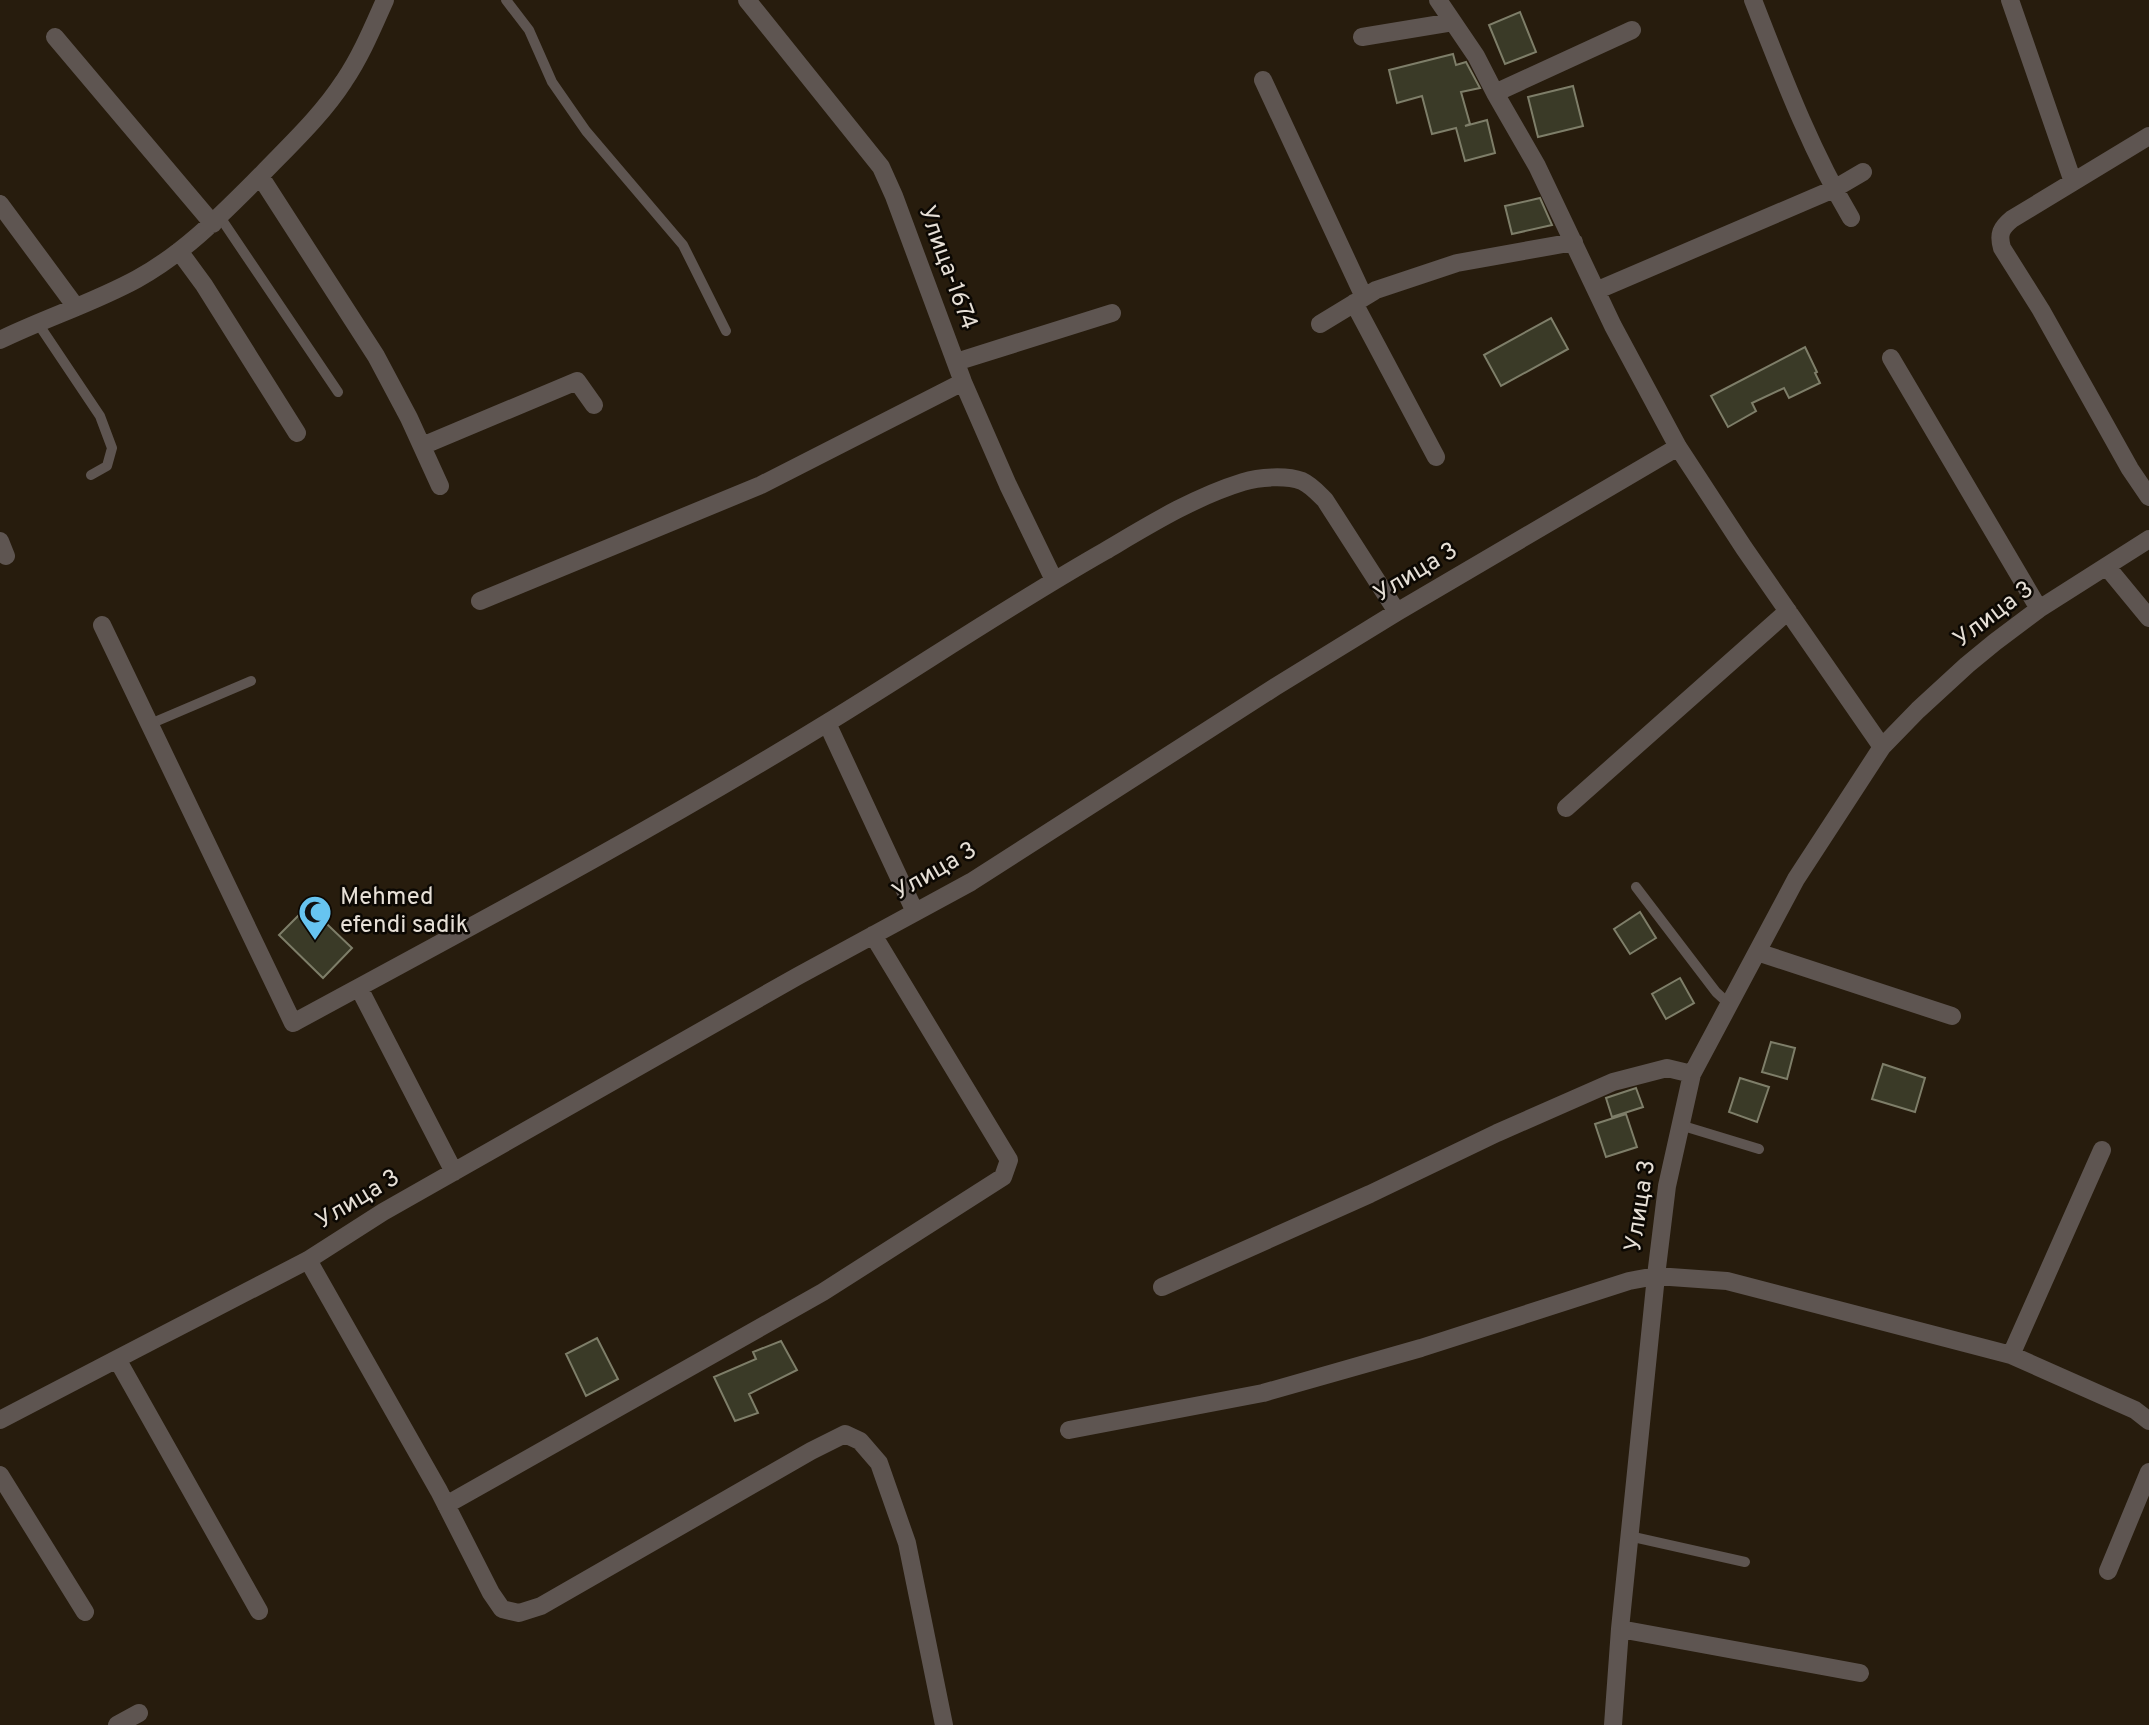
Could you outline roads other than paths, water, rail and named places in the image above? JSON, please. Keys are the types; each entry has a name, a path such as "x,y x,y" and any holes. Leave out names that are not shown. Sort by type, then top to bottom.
{"street":[{"path":"0,340 138,279 179,251 216,220 326,105 345,80 385,0"},
{"name":"Улица-1674","path":"747,0 881,167 963,382 1008,485 1054,580"},
{"path":"1438,0 1476,56 1537,166 1613,326 1678,447 1882,747"},
{"path":"1753,0 1801,119 1834,189 1851,218"},
{"path":"2010,0 2073,182"},
{"path":"1362,37 1453,22"},
{"path":"1495,93 1632,30"},
{"path":"55,37 216,220"},
{"path":"1263,80 1359,300 1436,457"},
{"path":"2149,136 2012,219 2001,230 1999,238 2002,248 2041,310 2130,469 2149,497"},
{"path":"1598,290 1834,189 1863,172"},
{"path":"260,176 376,356 440,486"},
{"path":"0,204 76,307"},
{"path":"1320,324 1376,290 1457,263 1574,242"},
{"path":"179,251 204,285 297,433"},
{"path":"956,362 1112,313"},
{"path":"1891,358 2039,609"},
{"path":"422,446 577,381 594,405"},
{"path":"480,601 749,490 963,382"},
{"name":"Улица 3","path":"0,1420 308,1260 383,1212 971,882 1275,687 1678,447"},
{"path":"102,625 293,1023 514,903 827,723 1054,580 1146,527 1202,498 1247,481 1285,479 1301,481 1315,489 1325,500 1397,612"},
{"name":"Улица 3","path":"1613,1725 1620,1629 1656,1276 1667,1186 1692,1074 1796,879 1882,747 1967,665 2039,609 2149,539"},
{"path":"2107,567 2149,618"},
{"path":"1566,808 1788,611"},
{"path":"827,723 915,912"},
{"path":"446,1505 823,1292 1003,1177 1009,1160 873,935"},
{"path":"1757,952 1952,1016"},
{"path":"359,988 454,1172"},
{"path":"1162,1287 1613,1082 1667,1068 1692,1074"},
{"path":"2011,1355 2102,1150"},
{"path":"308,1260 502,1609 519,1613 541,1606 845,1434 860,1441 879,1463 907,1543 944,1725"},
{"path":"1069,1430 1263,1393 1421,1348 1629,1281 1656,1276 1727,1280 2011,1355 2135,1410 2149,1421"},
{"path":"117,1359 259,1611"},
{"path":"2108,1571 2149,1472"},
{"path":"0,1475 85,1612"},
{"path":"1620,1629 1860,1673"},
{"path":"117,1725 139,1713"}],"lane":[{"path":"506,0 529,30 552,82 586,131 683,245 726,331"},
{"path":"216,220 338,392"},
{"path":"37,322 100,416 113,447 107,466 91,475"},
{"path":"150,724 251,681"},
{"path":"1636,887 1716,992 1729,1004"},
{"path":"1681,1125 1759,1149"},
{"path":"1629,1536 1745,1562"}],"place":[{"name":"Mehmed efendi sadik","path":"315,942"}]}
